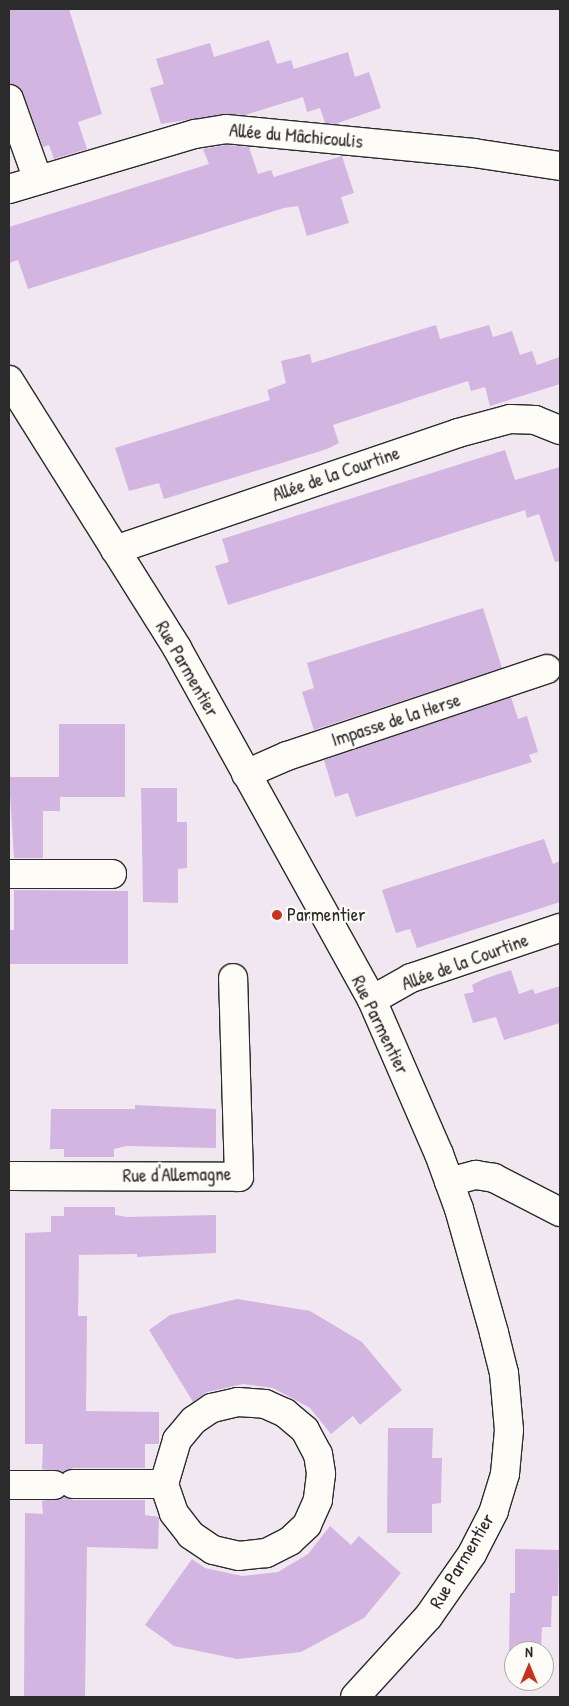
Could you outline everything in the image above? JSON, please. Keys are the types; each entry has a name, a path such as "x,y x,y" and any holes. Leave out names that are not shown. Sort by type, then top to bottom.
{"street":[{"path":"9,99 38,180"},
{"name":"Allée du Mâchicoulis","path":"9,189 195,134 226,129 474,153 560,166"},
{"name":"Rue Parmentier","path":"9,380 177,648 372,1000 449,1182 504,1373 508,1430 504,1474 494,1511 466,1562 428,1617 354,1697"},
{"name":"Allée de la Courtine","path":"115,550 458,433 510,420 535,420 560,430"},
{"name":"Impasse de la Herse","path":"246,774 287,756 547,669"},
{"path":"9,874 112,874"},
{"name":"Allée de la Courtine","path":"372,1000 412,978 560,928"},
{"name":"Rue d'Allemagne","path":"9,1176 239,1177 233,978"},
{"path":"449,1182 476,1175 494,1178 560,1212"},
{"path":"238,1402 265,1404 285,1413 305,1430 318,1454 321,1474 318,1500 307,1525 290,1541 266,1553 239,1556 213,1550 190,1535 174,1513 164,1484 177,1440 194,1420 212,1408 238,1402"},
{"path":"9,1485 164,1484"}],"building":[{"path":"9,9 69,9 102,114 78,122 87,149 54,159 49,145 43,147 23,93 19,87 9,84"},
{"path":"269,40 277,64 291,60 294,69 348,52 355,77 369,72 381,108 335,124 325,123 320,108 307,112 303,97 245,115 224,114 161,124 150,88 164,84 156,59 210,43 214,57"},
{"path":"226,145 249,147 258,174 271,170 274,177 342,156 354,193 341,197 349,223 307,236 298,206 284,208 28,289 18,260 9,263 9,227 209,164 203,149"},
{"path":"436,325 440,339 489,325 493,337 512,331 520,355 532,351 537,365 560,357 560,384 490,406 485,387 471,391 468,381 333,425 339,443 327,449 164,499 159,483 129,491 115,448 270,400 267,390 286,383 281,361 310,354 312,363"},
{"path":"505,450 515,480 560,467 560,561 555,562 539,514 527,518 525,510 228,605 215,566 229,562 222,539"},
{"path":"483,608 502,668 314,730 302,692 314,688 307,663"},
{"path":"511,697 518,719 527,716 538,752 529,755 532,762 356,817 348,793 335,797 324,760"},
{"path":"59,724 125,724 125,797 59,797"},
{"path":"9,777 60,777 60,811 43,811 43,858 14,858"},
{"path":"141,788 177,788 177,822 187,822 187,868 178,869 178,903 143,902"},
{"path":"544,839 553,864 560,861 560,902 417,948 410,929 396,933 382,890"},
{"path":"14,890 128,891 128,964 9,964 9,930 14,930"},
{"path":"511,970 519,994 533,989 535,994 560,986 560,1023 504,1040 496,1017 473,1023 464,994 474,992 472,985"},
{"path":"135,1105 216,1109 216,1148 127,1146 114,1149 114,1157 64,1157 64,1149 50,1149 51,1109 135,1109"},
{"path":"64,1207 115,1207 115,1215 127,1217 216,1215 216,1253 137,1257 137,1254 79,1255 78,1316 87,1316 86,1411 159,1412 159,1444 145,1444 145,1468 73,1468 63,1473 42,1469 43,1444 25,1444 25,1233 51,1232 51,1216 64,1216"},
{"path":"237,1299 310,1311 362,1342 402,1390 360,1425 353,1416 331,1434 310,1408 273,1388 243,1384 207,1392 193,1402 149,1330 170,1315"},
{"path":"388,1428 433,1428 432,1458 442,1458 441,1503 432,1504 432,1533 387,1533"},
{"path":"64,1496 73,1500 145,1500 145,1515 159,1517 158,1549 87,1547 85,1697 24,1696 25,1513 43,1514 42,1501"},
{"path":"330,1526 351,1545 359,1536 401,1573 364,1618 301,1652 237,1659 174,1646 145,1625 192,1559 205,1568 242,1576 278,1572 308,1554"},
{"path":"515,1549 559,1550 558,1596 552,1596 551,1627 542,1627 541,1641 509,1641 510,1593 515,1593"}],"place":[{"name":"Parmentier","path":"277,915"}]}
